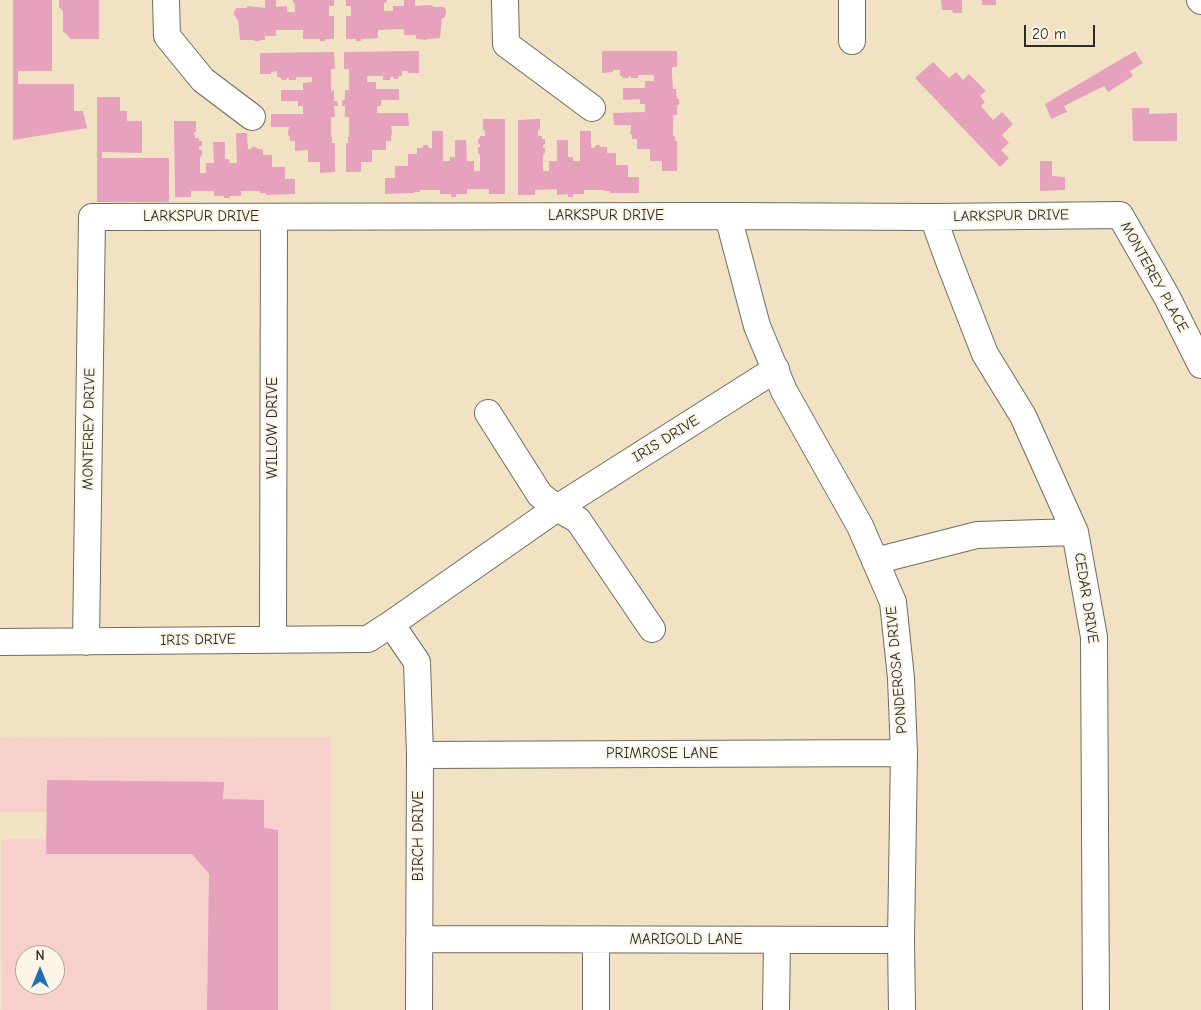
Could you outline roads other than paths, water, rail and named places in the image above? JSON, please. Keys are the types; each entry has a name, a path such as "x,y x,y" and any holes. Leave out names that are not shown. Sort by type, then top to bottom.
{"street":[{"path":"166,0 167,36 203,80 252,117"},
{"path":"505,0 506,44 592,108"},
{"path":"852,0 852,41"},
{"name":"LARKSPUR DRIVE","path":"92,217 933,217 1120,215"},
{"name":"MONTEREY PLACE","path":"1120,215 1167,297 1201,366"},
{"name":"PONDEROSA DRIVE","path":"728,216 757,326 784,391 860,526 893,602 901,678 904,753 902,1010"},
{"name":"MONTEREY DRIVE","path":"86,642 92,217"},
{"name":"WILLOW DRIVE","path":"273,640 274,217"},
{"name":"CEDAR DRIVE","path":"933,217 985,354 1023,416 1075,532 1094,637 1096,1010"},
{"name":"IRIS DRIVE","path":"0,642 368,639 557,508 776,369"},
{"path":"488,413 540,495 557,508 578,520 652,629"},
{"path":"875,560 977,534 1075,532"},
{"name":"BIRCH DRIVE","path":"391,624 417,662 420,755 418,1010"},
{"name":"PRIMROSE LANE","path":"420,755 904,753"},
{"name":"MARIGOLD LANE","path":"419,939 902,940"},
{"path":"596,940 596,1010"},
{"path":"776,940 776,1010"}]}
